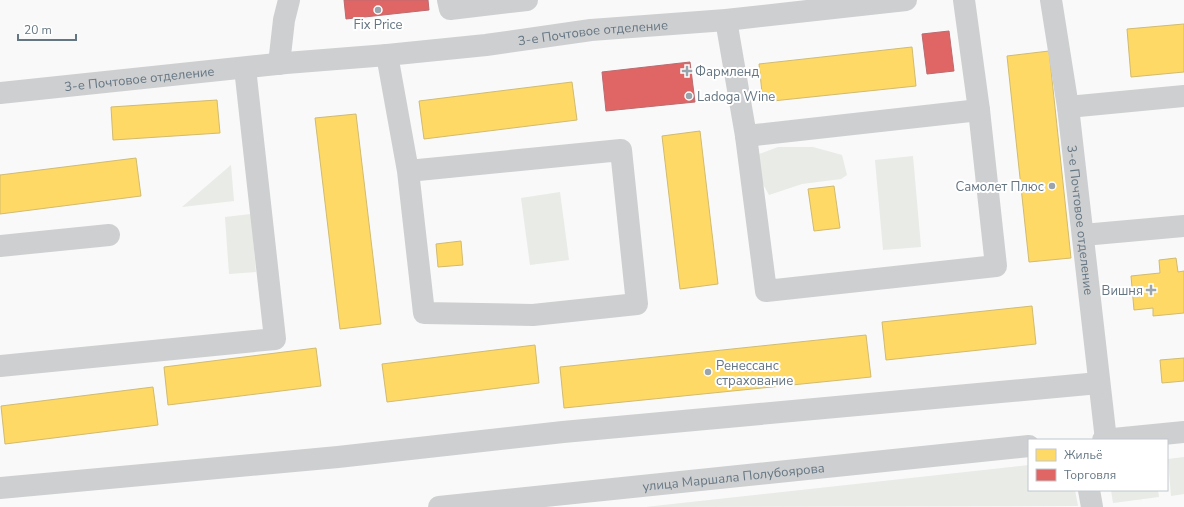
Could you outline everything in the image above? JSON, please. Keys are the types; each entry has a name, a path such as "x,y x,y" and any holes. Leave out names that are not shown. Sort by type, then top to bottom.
{"street":[{"path":"279,64 284,20 289,0"},
{"path":"448,0 450,9 527,0"},
{"name":"3-е Почтовое отделение","path":"0,93 279,64 486,45 591,30 726,20 798,6 906,0"},
{"path":"726,20 746,136 766,291 996,266 979,110 964,0"},
{"name":"3-е Почтовое отделение","path":"1051,0 1068,107 1105,439"},
{"path":"387,55 408,171 424,313 533,315 637,304 621,150 408,171"},
{"path":"0,366 275,339 245,68"},
{"path":"1068,107 1184,96"},
{"path":"746,136 979,110"},
{"path":"1083,235 1184,226"},
{"path":"0,246 109,235"},
{"path":"0,488 338,457 563,432 1099,383"},
{"path":"1115,439 1184,432"},
{"name":"улица Маршала Полубоярова","path":"439,507 584,500 1028,446"},
{"path":"1089,491 1092,507"}],"shaded area":[{"path":"778,147 813,147 842,155 847,175 841,179 802,184 769,195 760,179 759,154"},
{"path":"913,156 921,247 883,250 875,160"},
{"path":"231,165 234,201 182,207"},
{"path":"560,192 569,260 530,265 521,198"},
{"path":"251,214 256,272 229,274 225,217"},
{"path":"1184,457 1184,494 1171,496 1168,459"},
{"path":"1028,465 1028,491 1075,491 1078,506 645,507"},
{"path":"1111,491 1158,491 1159,497 1113,503"}],"building: Жильё":[{"path":"1184,24 1184,72 1131,77 1127,29"},
{"path":"912,47 916,86 763,102 759,64"},
{"path":"1049,51 1071,258 1029,262 1007,56"},
{"path":"572,82 577,120 424,139 419,101"},
{"path":"217,100 220,133 113,140 111,107"},
{"path":"356,114 381,324 340,329 315,118"},
{"path":"700,131 718,284 680,289 662,136"},
{"path":"136,158 141,196 0,214 0,175"},
{"path":"834,186 840,228 814,231 808,189"},
{"path":"461,241 463,265 438,267 436,244"},
{"path":"1176,258 1178,272 1184,271 1184,313 1153,316 1153,308 1134,310 1131,276 1160,273 1159,260"},
{"path":"1032,306 1036,344 886,360 882,322"},
{"path":"866,335 871,377 564,408 560,367"},
{"path":"535,345 539,383 387,402 382,364"},
{"path":"316,348 321,386 168,405 164,367"},
{"path":"1184,358 1184,381 1162,383 1160,360"},
{"path":"153,387 158,425 5,444 1,406"}],"building: Торговля":[{"path":"344,0 428,0 429,10 346,19"},
{"path":"949,31 954,71 927,74 922,34"},
{"path":"690,62 695,102 606,111 602,72"}],"place":[{"name":"Fix Price","path":"378,10"},
{"name":"Фармленд","path":"687,71"},
{"name":"Ladoga Wine","path":"689,96"},
{"name":"Самолет Плюс","path":"1052,186"},
{"name":"Вишня","path":"1151,290"},
{"name":"Ренессанс страхование","path":"708,372"}]}
